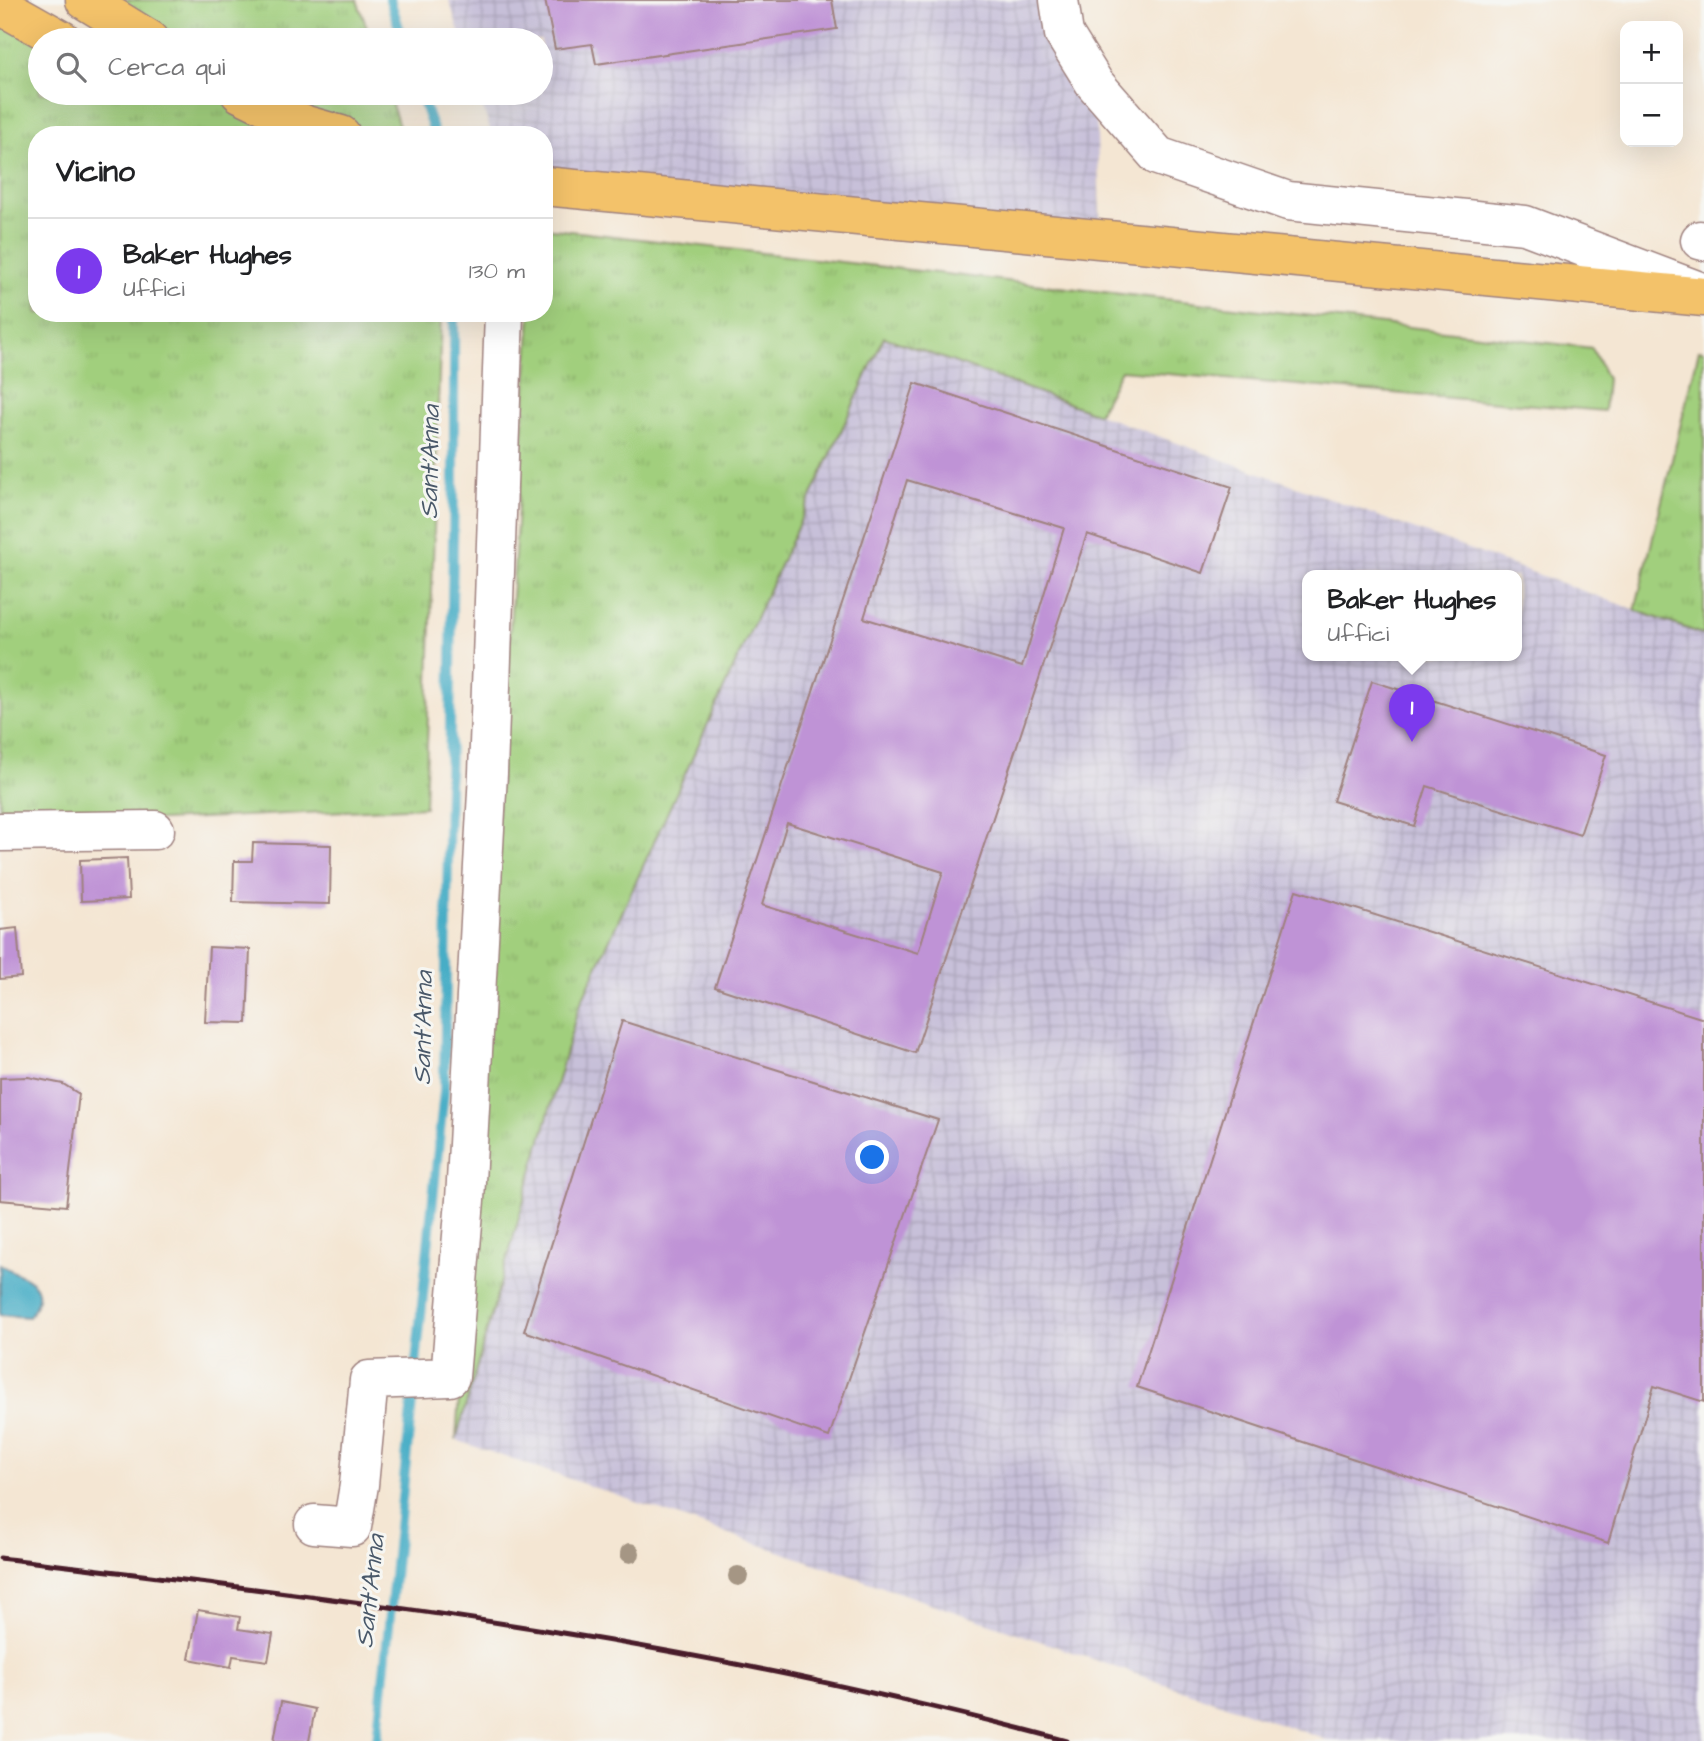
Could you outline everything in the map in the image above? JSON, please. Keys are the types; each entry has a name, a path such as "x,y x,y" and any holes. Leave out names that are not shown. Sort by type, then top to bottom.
{"main road":[{"path":"85,0 130,28"},
{"path":"0,5 41,28"},
{"path":"265,105 310,126"},
{"path":"553,187 1704,295"}],"street":[{"path":"1059,0 1064,34 1095,84 1158,156 1288,201 1525,225 1704,295"},
{"path":"314,1524 352,1527 359,1485 369,1380 450,1377 465,1200 488,773 503,322"},
{"path":"0,832 155,830"}],"shaded area":[{"path":"449,0 1059,0 1095,84 1101,239 553,187 553,126 489,126 482,105 553,105 553,28 458,28"},
{"path":"884,336 1704,635 1704,1741 1330,1741 456,1440 578,1009"}],"green space":[{"path":"85,0 357,0 367,28 130,28"},
{"path":"0,5 28,30 28,105 392,105 399,126 28,126 28,322 441,322 425,807 0,828"},
{"path":"553,229 1592,348 1607,379 1604,411 1121,370 1098,414 884,337 578,1009 456,1440 530,322 553,322"},
{"path":"1699,350 1704,351 1704,635 1635,610"}],"water":[{"path":"0,1264 32,1282 37,1288 36,1305 29,1317 0,1315"}],"building":[{"path":"545,0 832,0 837,29 596,64 592,44 555,49 553,28 551,28"},
{"path":"915,383 1232,487 1203,573 1087,534 915,1053 715,987","holes":["907,480 1064,528 1022,667 864,618","787,823 943,872 918,953 762,905"]},
{"path":"1372,681 1606,755 1580,835 1427,786 1414,826 1333,801"},
{"path":"253,843 331,845 330,904 233,902 234,861 252,861"},
{"path":"127,858 129,899 81,901 80,860"},
{"path":"1296,890 1704,1019 1704,1402 1654,1386 1608,1543 1137,1387"},
{"path":"17,928 21,977 0,979 0,930"},
{"path":"209,947 250,949 247,1023 205,1022"},
{"path":"622,1021 938,1120 829,1437 524,1331"},
{"path":"28,1077 63,1084 79,1094 66,1206 0,1200 0,1078"},
{"path":"198,1610 240,1617 238,1629 273,1634 268,1661 233,1656 231,1667 189,1659"},
{"path":"281,1702 315,1709 309,1741 274,1741"}],"waterway":[{"name":"Sant'Anna","path":"390,0 399,28"},
{"name":"Sant'Anna","path":"424,105 432,126"},
{"name":"Sant'Anna","path":"377,1741 444,1092 454,484 454,322"}],"railway":[{"path":"0,1558 339,1600 675,1652 787,1674 1067,1741"}],"place":[{"name":"Baker Hughes","path":"1412,742"}]}
